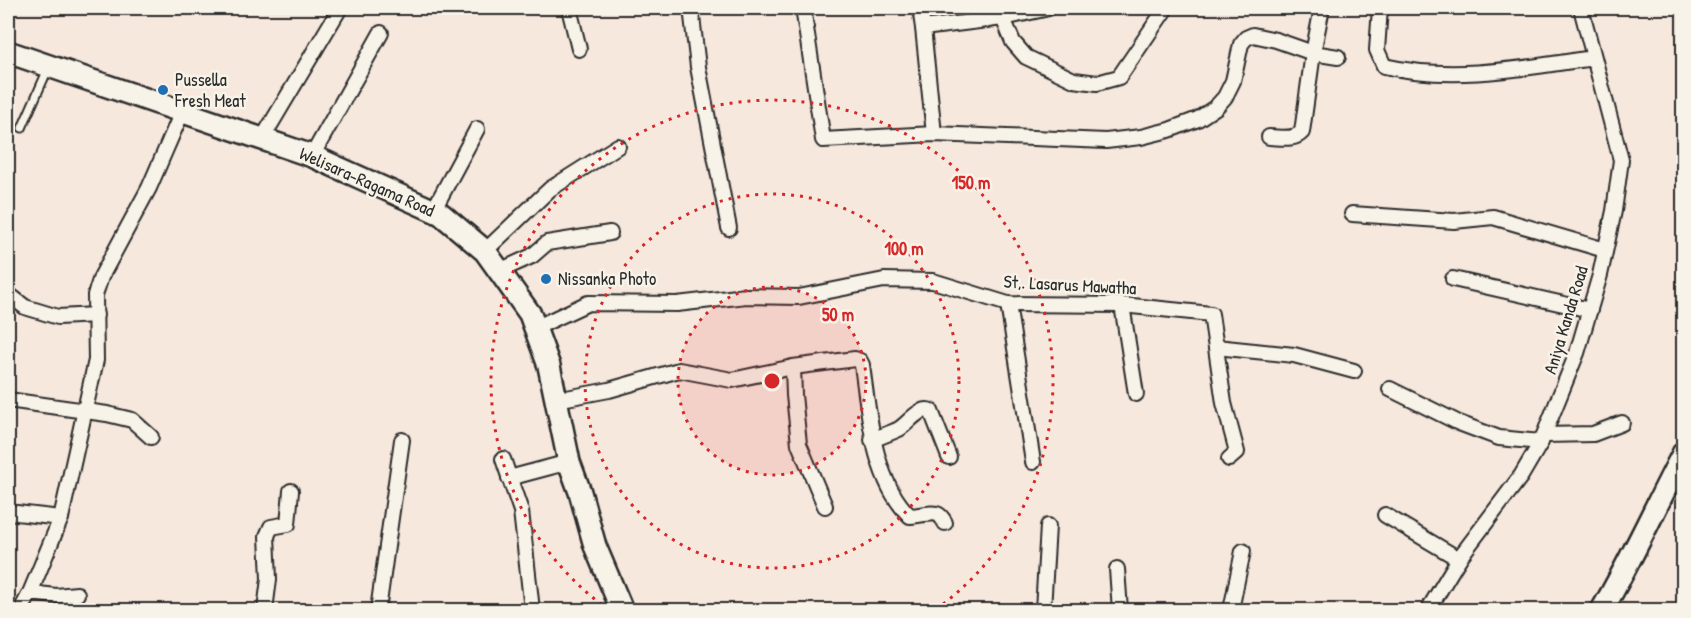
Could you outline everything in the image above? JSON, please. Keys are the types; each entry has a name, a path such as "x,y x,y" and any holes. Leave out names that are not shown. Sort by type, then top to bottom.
{"main road":[{"name":"Welisara-Ragama Road","path":"8,52 312,156 441,214 485,251 530,314 549,366 569,462 596,546 622,610"},
{"path":"1602,610 1617,585 1683,452"}],"street":[{"path":"262,139 340,8"},
{"path":"569,8 579,49"},
{"path":"691,8 698,67 729,228"},
{"path":"803,8 823,140 934,134 1106,141 1141,136 1169,130 1198,119 1216,107 1225,98 1233,81 1241,44 1253,35 1276,40 1313,53 1338,57"},
{"path":"920,8 934,134"},
{"path":"923,28 1003,18 1049,8"},
{"path":"1003,18 1013,42 1026,57 1074,80 1097,83 1119,77 1166,8"},
{"path":"1269,137 1290,138 1299,136 1302,132 1322,8"},
{"path":"1380,8 1377,50 1384,66 1407,72 1448,74 1497,72 1593,58"},
{"name":"Aniya Kanda Road","path":"1428,610 1459,559 1521,476 1543,438 1577,353 1590,310 1614,210 1621,160 1581,8"},
{"path":"312,156 381,33"},
{"path":"21,610 61,518 96,360 95,296 101,277 149,188 182,112"},
{"path":"433,211 477,129"},
{"path":"485,251 550,189 618,146"},
{"path":"1352,214 1454,221 1493,217 1605,250"},
{"path":"499,271 532,256 547,243 610,234"},
{"path":"1453,279 1590,310"},
{"name":"St,. Lasarus Mawatha","path":"535,328 588,303 677,304 746,296 799,297 884,280 933,281 1008,304 1122,304 1211,314 1224,403 1237,452 1229,459"},
{"path":"8,294 25,307 58,317 96,315"},
{"path":"1008,304 1033,462"},
{"path":"1122,304 1137,394"},
{"path":"1216,347 1294,355 1354,371"},
{"path":"556,400 609,390 679,370 732,380 855,359 862,365 872,440 889,487 910,516 933,513 940,515 945,523"},
{"path":"793,368 799,444 825,506"},
{"path":"1390,389 1459,423 1499,438 1543,438 1593,434 1622,423"},
{"path":"8,400 132,420 151,437"},
{"path":"872,440 900,428 914,416 928,409 931,411 949,458"},
{"path":"378,610 402,440"},
{"path":"502,459 521,512 532,610"},
{"path":"509,478 569,462"},
{"path":"265,610 269,579 267,536 272,527 288,524 291,490"},
{"path":"8,512 61,518"},
{"path":"1385,515 1459,559"},
{"path":"1043,610 1048,526"},
{"path":"1231,610 1243,551"},
{"path":"1117,569 1120,610"},
{"path":"30,593 56,596 77,594"}],"lane":[{"path":"22,128 49,67"}],"place":[{"name":"Pussella Fresh Meat","path":"163,90"},
{"name":"Nissanka Photo","path":"546,279"}]}
